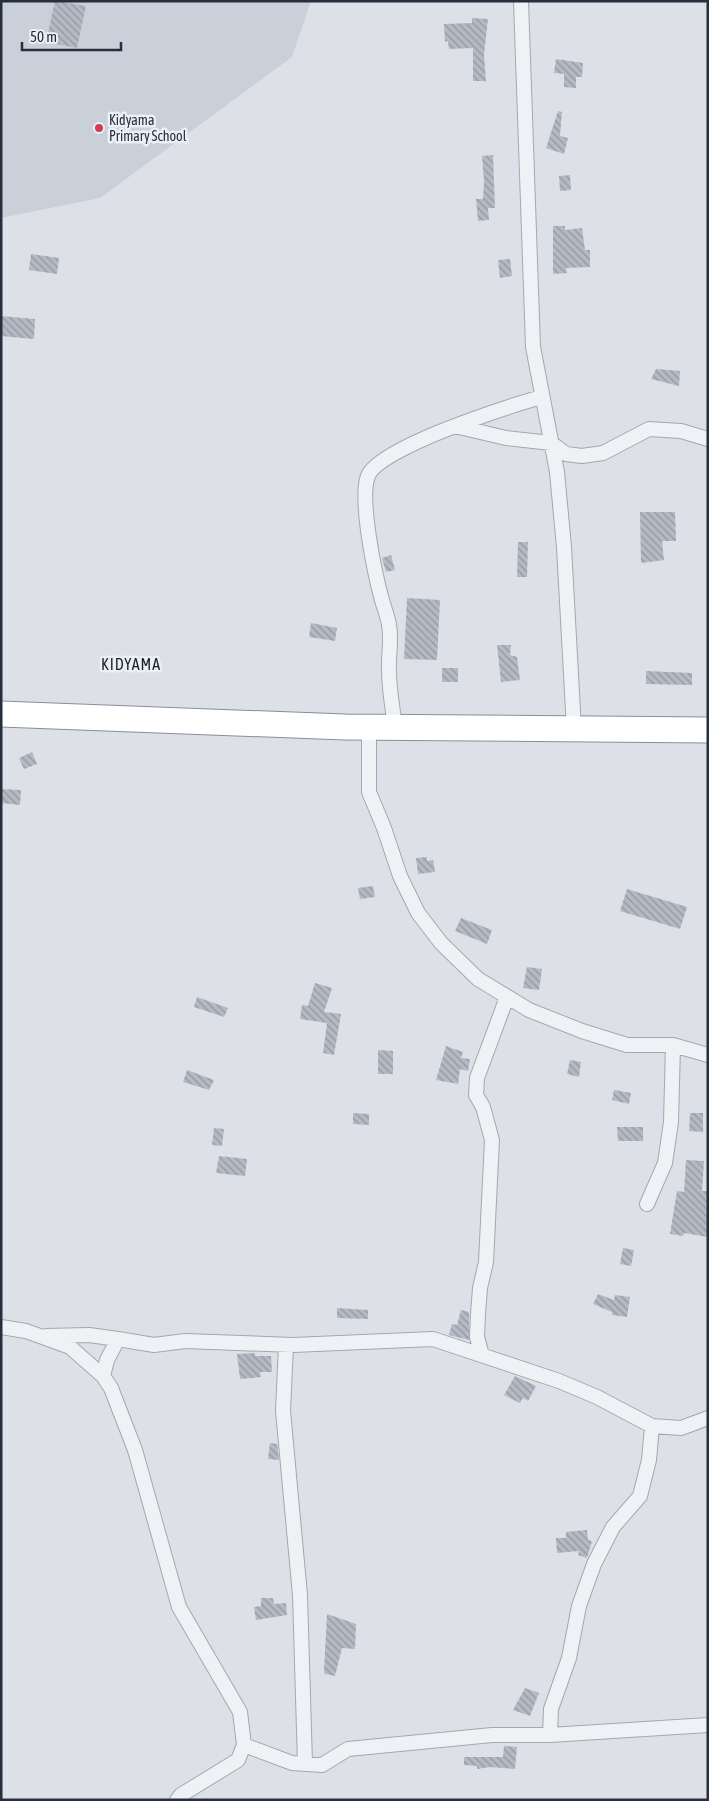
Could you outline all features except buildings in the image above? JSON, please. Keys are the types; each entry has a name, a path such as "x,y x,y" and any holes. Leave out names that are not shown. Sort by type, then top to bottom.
{"highway":[{"path":"1,714 369,728 708,730"}],"street":[{"path":"521,1 533,347 557,472 564,547 574,729"},
{"path":"395,728 389,673 390,627 381,599 371,543 365,499 368,476 381,461 455,426 499,409 542,397"},
{"path":"455,426 506,438 551,444 566,454 582,456 603,453 649,429 681,431 708,439"},
{"path":"369,728 369,792 400,876 414,905 441,943 478,979 529,1010 582,1031 627,1045 673,1046 708,1055"},
{"path":"482,1355 477,1337 478,1314 480,1288 486,1262 492,1140 483,1107 476,1095 477,1078 507,997"},
{"path":"648,1204 665,1163 671,1122 673,1046"},
{"path":"1,1327 41,1336 70,1346 103,1376 111,1388 135,1450 179,1607 240,1712 244,1745 238,1760 181,1795 177,1800"},
{"path":"41,1336 70,1334 154,1345 184,1341 286,1345 434,1340 482,1355 597,1397 652,1426 681,1428 708,1418"},
{"path":"103,1376 107,1360 118,1339"},
{"path":"286,1345 283,1412 300,1595 305,1764"},
{"path":"550,1735 551,1709 569,1658 579,1606 594,1564 613,1527 640,1496 649,1460 652,1426"},
{"path":"244,1745 292,1763 322,1766 348,1750 492,1735 550,1735 708,1725"}],"shaded area":[{"name":"Kidyama Primary School","path":"1,1 311,1 292,57 100,198 1,218"}],"place":[{"name":"Kidyama Primary School","path":"99,128"}],"district":[{"name":"KIDYAMA","path":"131,664"}]}
